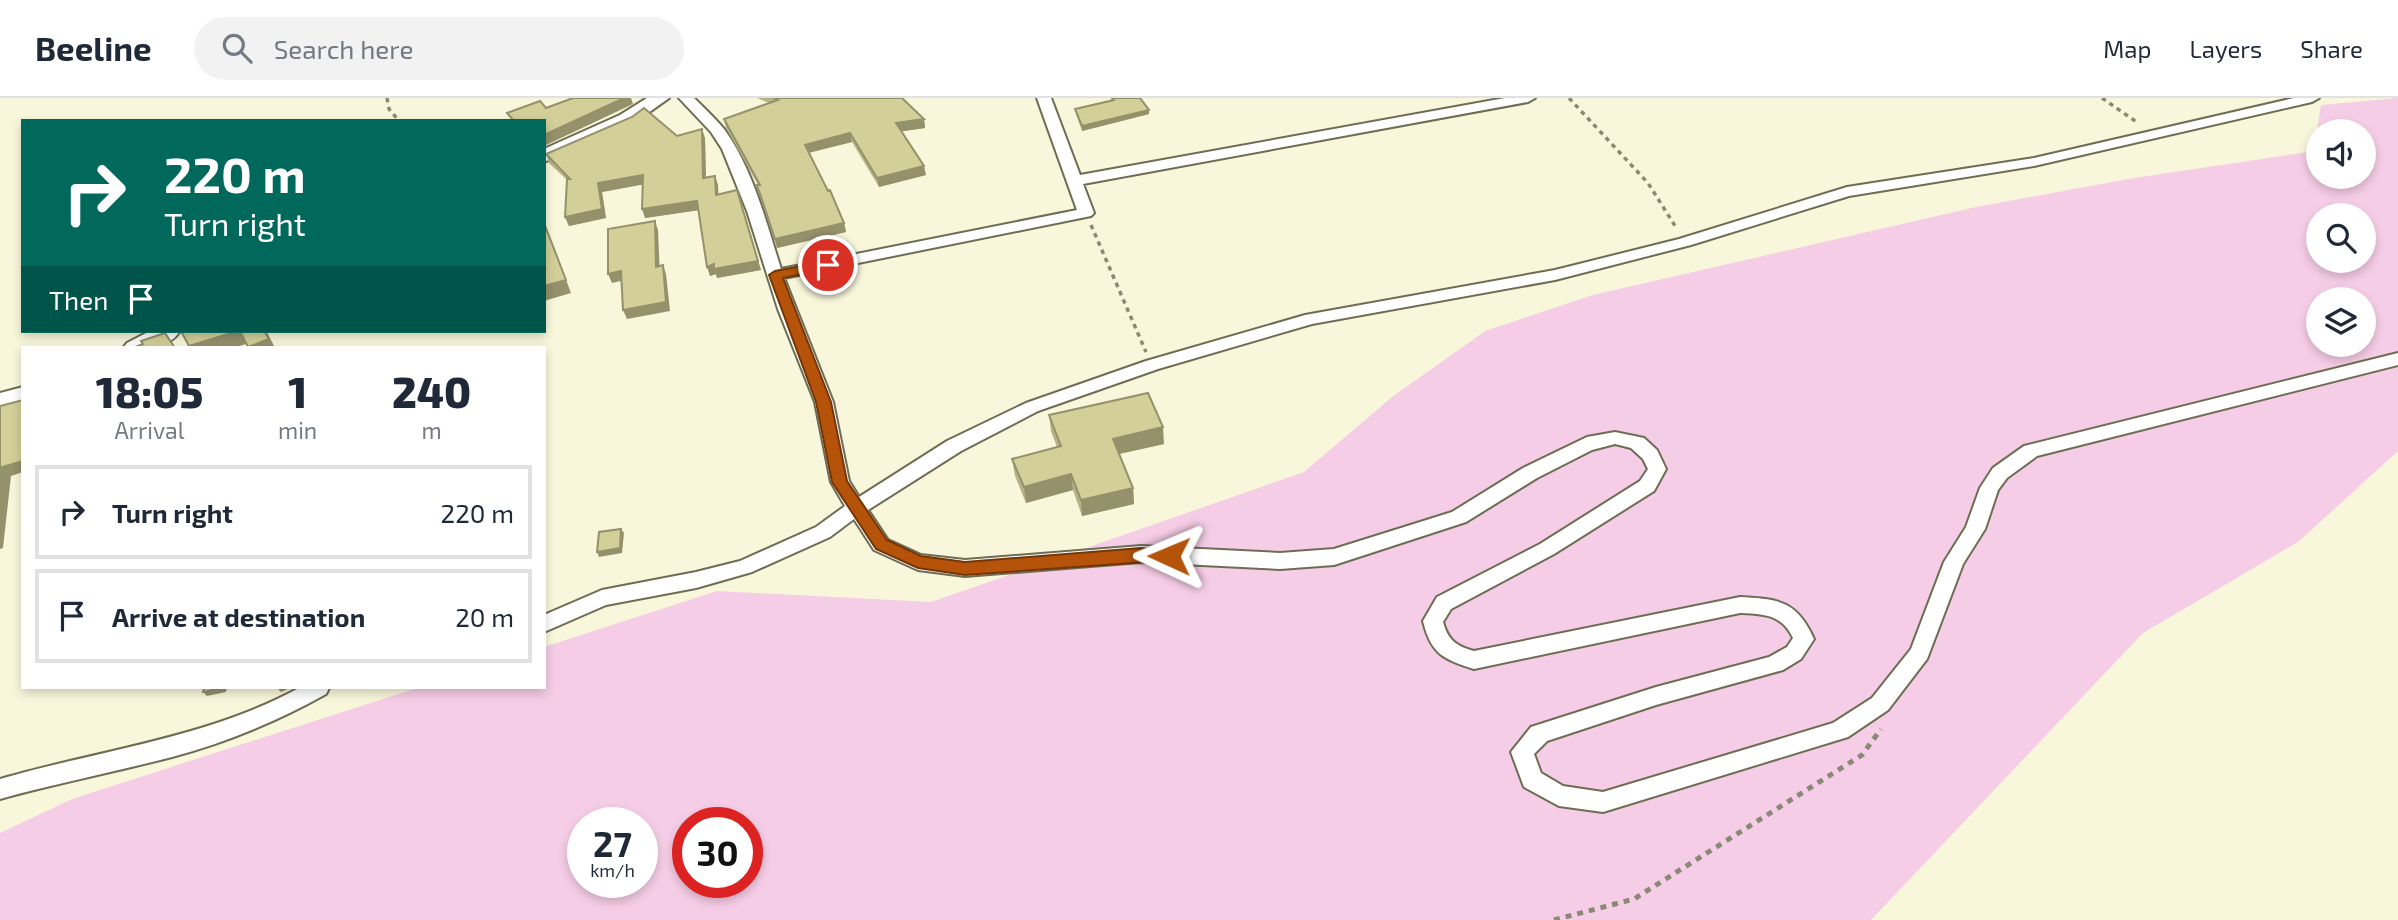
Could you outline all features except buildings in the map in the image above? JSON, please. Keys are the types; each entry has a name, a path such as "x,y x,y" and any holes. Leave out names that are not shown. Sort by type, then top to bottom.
{"main road":[{"path":"546,155 615,125 660,98"},
{"path":"139,346 164,333"},
{"path":"0,402 21,397"}],"street":[{"path":"686,98 717,131 729,149 755,211 775,275 824,402 840,482 881,544 918,562 965,568 1141,554 1280,561 1334,557 1459,517 1530,473 1587,444 1615,438 1637,443 1650,455 1657,468 1647,486 1547,549 1444,603 1433,621 1437,640 1451,653 1474,660 1740,605 1776,607 1797,621 1804,639 1794,653 1775,664 1656,696 1539,734 1522,752 1532,780 1559,796 1603,802 1691,778 1840,730 1880,704 1920,653 1954,562 1975,529 1989,488 2000,473 2031,451 2398,359"},
{"path":"775,275 1086,213 1044,98"},
{"path":"1074,181 1528,98"},
{"path":"546,623 602,598 696,580 746,567 823,532 954,446 1032,407 1152,365 1311,319 1555,275 1685,242 1846,192 2034,162 2312,98"},
{"path":"0,789 66,770 174,747 278,710 316,689"}],"path":[{"path":"387,98 389,109 397,119"},
{"path":"1569,98 1648,183 1685,242"},
{"path":"2102,98 2156,135"},
{"path":"1086,213 1152,365"},
{"path":"1554,920 1634,899 1862,755 1892,715 1890,691"}],"shaded area":[{"path":"2398,98 2398,451 2298,542 2143,633 1871,920 0,920 0,833 72,799 414,689 546,689 546,646 717,591 931,602 1304,472 1392,397 1485,331 1593,295 1976,207 2134,178 2306,152 2306,189 2376,189 2376,119 2319,119 2321,105"}],"route":[{"path":"828,265 775,275 824,402 840,482 881,544 918,562 965,568 1141,554 1169,556"}]}
